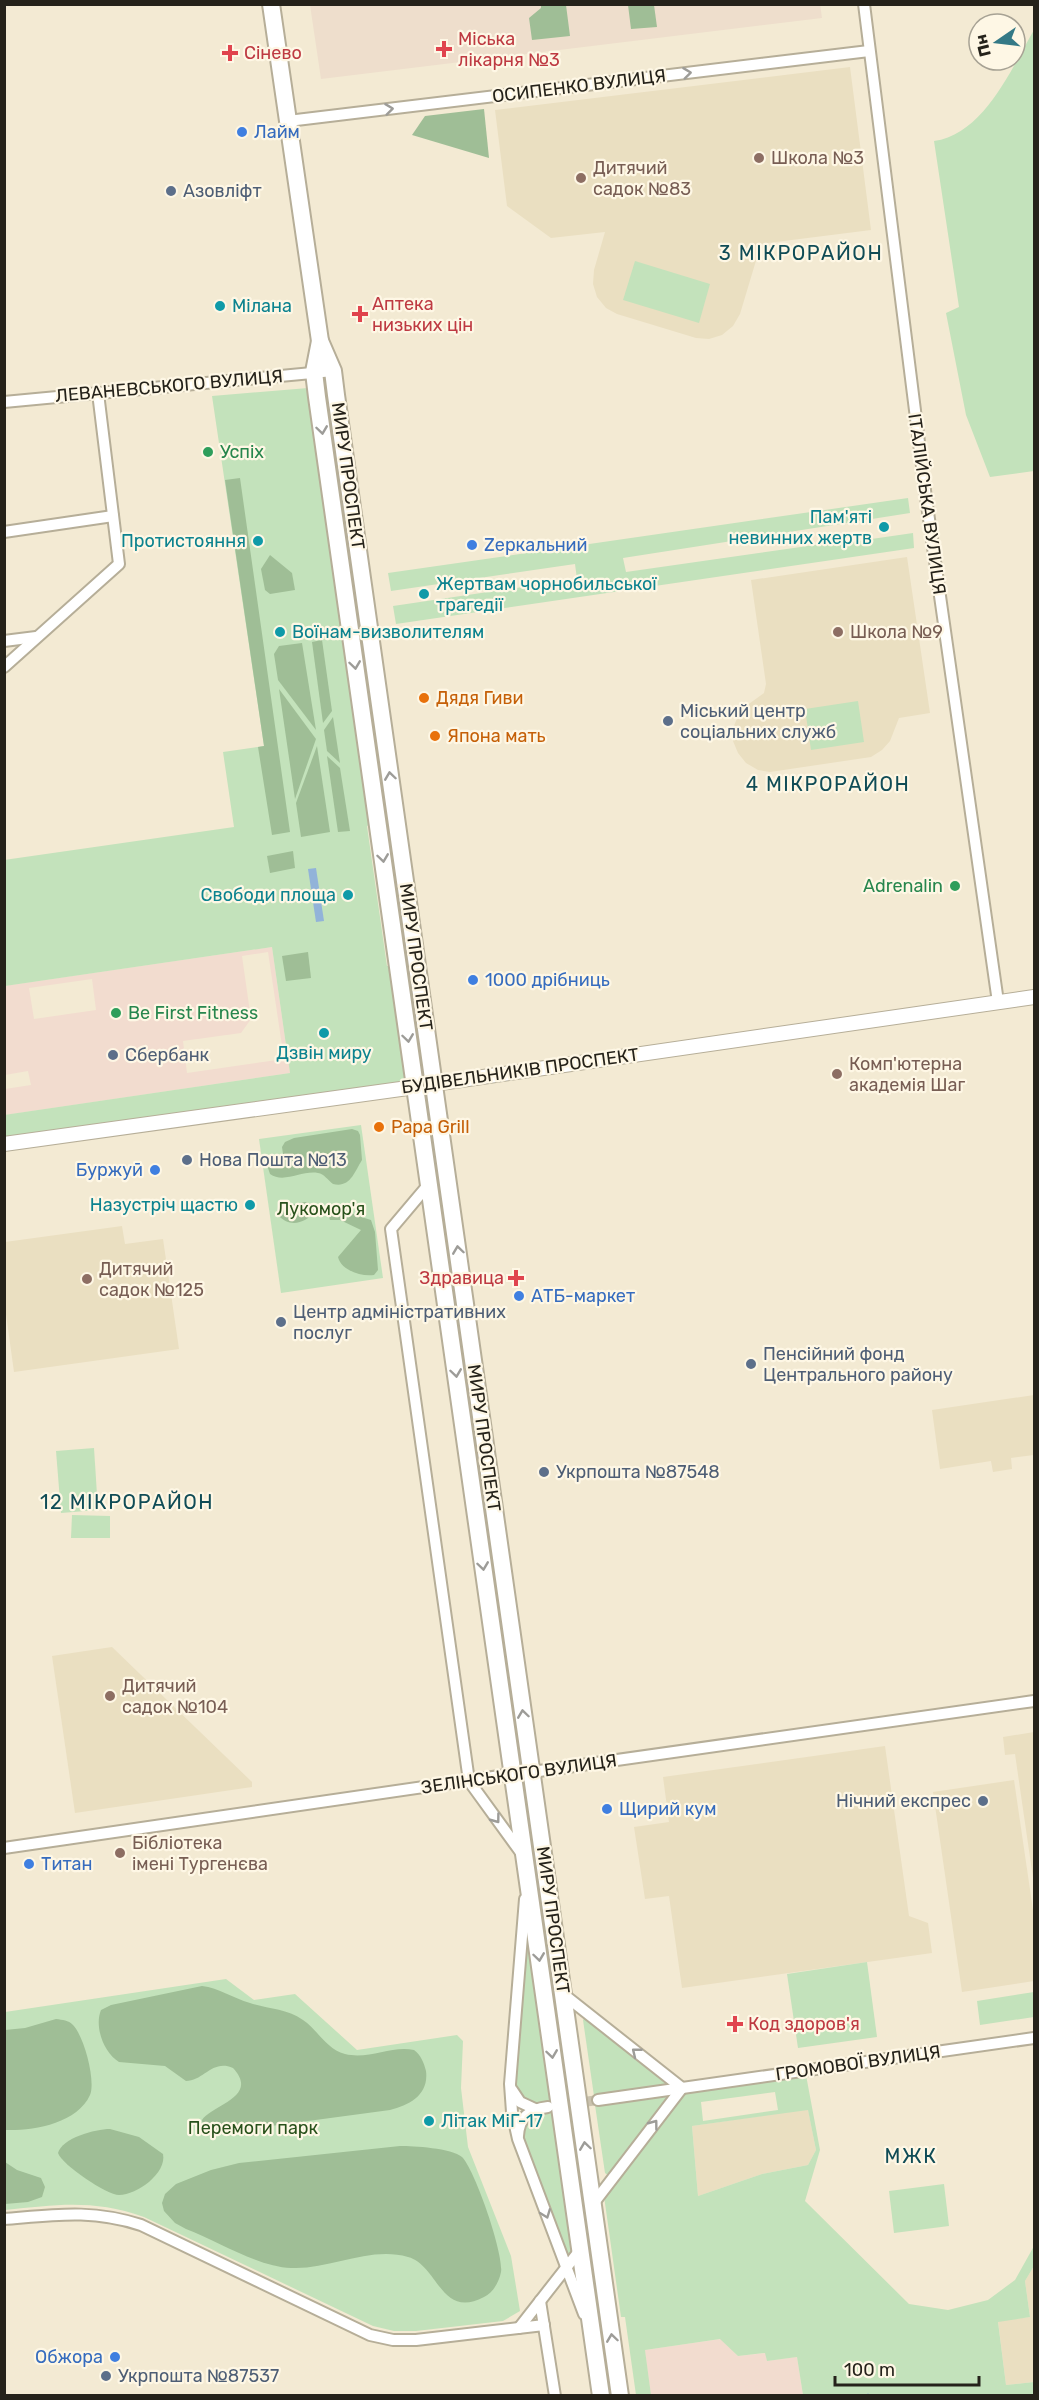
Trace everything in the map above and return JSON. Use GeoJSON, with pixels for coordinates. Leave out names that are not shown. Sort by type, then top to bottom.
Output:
{"type":"FeatureCollection","features":[{"type":"Feature","properties":{"kind":"highway","name":"МИРУ ПРОСПЕКТ"},"geometry":{"type":"LineString","coordinates":[[271,4],[320,341],[333,371],[620,2396]]}},
{"type":"Feature","properties":{"kind":"highway","name":"МИРУ ПРОСПЕКТ"},"geometry":{"type":"LineString","coordinates":[[320,341],[314,372],[601,2396]]}},
{"type":"Feature","properties":{"kind":"highway","name":"БУДІВЕЛЬНИКІВ ПРОСПЕКТ"},"geometry":{"type":"LineString","coordinates":[[415,1087],[434,1084]]}},
{"type":"Feature","properties":{"kind":"highway","name":"ЗЕЛІНСЬКОГО ВУЛИЦЯ"},"geometry":{"type":"LineString","coordinates":[[513,1774],[532,1772]]}},
{"type":"Feature","properties":{"kind":"main road","name":"БУДІВЕЛЬНИКІВ ПРОСПЕКТ"},"geometry":{"type":"LineString","coordinates":[[434,1084],[1035,997]]}},
{"type":"Feature","properties":{"kind":"main road","name":"БУДІВЕЛЬНИКІВ ПРОСПЕКТ"},"geometry":{"type":"LineString","coordinates":[[4,1144],[415,1087]]}},
{"type":"Feature","properties":{"kind":"street","name":"ІТАЛІЙСЬКА ВУЛИЦЯ"},"geometry":{"type":"LineString","coordinates":[[864,4],[926,498],[998,1002]]}},
{"type":"Feature","properties":{"kind":"street","name":"ОСИПЕНКО ВУЛИЦЯ"},"geometry":{"type":"LineString","coordinates":[[288,121],[869,51]]}},
{"type":"Feature","properties":{"kind":"street","name":"ЛЕВАНЕВСЬКОГО ВУЛИЦЯ"},"geometry":{"type":"LineString","coordinates":[[4,402],[333,371]]}},
{"type":"Feature","properties":{"kind":"street"},"geometry":{"type":"LineString","coordinates":[[4,667],[119,564],[98,393]]}},
{"type":"Feature","properties":{"kind":"street"},"geometry":{"type":"LineString","coordinates":[[4,532],[113,516]]}},
{"type":"Feature","properties":{"kind":"street"},"geometry":{"type":"LineString","coordinates":[[4,642],[36,637]]}},
{"type":"Feature","properties":{"kind":"street"},"geometry":{"type":"LineString","coordinates":[[429,1185],[391,1230],[469,1780],[524,1856]]}},
{"type":"Feature","properties":{"kind":"street","name":"ЗЕЛІНСЬКОГО ВУЛИЦЯ"},"geometry":{"type":"LineString","coordinates":[[532,1772],[1035,1701]]}},
{"type":"Feature","properties":{"kind":"street","name":"ЗЕЛІНСЬКОГО ВУЛИЦЯ"},"geometry":{"type":"LineString","coordinates":[[4,1848],[513,1774]]}},
{"type":"Feature","properties":{"kind":"street"},"geometry":{"type":"LineString","coordinates":[[527,1876],[510,2084],[512,2112],[518,2139],[592,2337]]}},
{"type":"Feature","properties":{"kind":"street"},"geometry":{"type":"LineString","coordinates":[[563,1994],[682,2088],[593,2204]]}},
{"type":"Feature","properties":{"kind":"street","name":"ГРОМОВОЇ ВУЛИЦЯ"},"geometry":{"type":"LineString","coordinates":[[598,2100],[1035,2038]]}},
{"type":"Feature","properties":{"kind":"street"},"geometry":{"type":"LineString","coordinates":[[510,2084],[520,2102],[535,2109]]}},
{"type":"Feature","properties":{"kind":"street"},"geometry":{"type":"LineString","coordinates":[[518,2139],[523,2119],[535,2109],[548,2107]]}},
{"type":"Feature","properties":{"kind":"street"},"geometry":{"type":"LineString","coordinates":[[4,2219],[93,2214],[141,2225],[370,2335],[393,2340],[416,2340],[544,2325]]}},
{"type":"Feature","properties":{"kind":"street"},"geometry":{"type":"LineString","coordinates":[[519,2328],[580,2250]]}},
{"type":"Feature","properties":{"kind":"street"},"geometry":{"type":"LineString","coordinates":[[540,2301],[555,2396]]}},
{"type":"Feature","properties":{"kind":"shaded area","name":"Міська лікарня №3"},"geometry":{"type":"Polygon","coordinates":[[[820,4],[822,18],[321,79],[310,5],[820,4]]]}},
{"type":"Feature","properties":{"kind":"shaded area","name":"Школа №3"},"geometry":{"type":"Polygon","coordinates":[[[850,67],[871,230],[761,244],[740,314],[733,326],[722,335],[709,339],[696,338],[617,314],[606,308],[597,297],[593,284],[594,270],[605,232],[551,238],[507,206],[495,110],[850,67]]]}},
{"type":"Feature","properties":{"kind":"shaded area","name":"Школа №9"},"geometry":{"type":"Polygon","coordinates":[[[907,557],[930,713],[899,718],[890,741],[871,757],[770,772],[758,770],[746,763],[738,753],[733,741],[733,728],[738,716],[746,706],[764,693],[766,684],[751,580],[907,557]]]}},
{"type":"Feature","properties":{"kind":"shaded area"},"geometry":{"type":"Polygon","coordinates":[[[272,947],[290,1073],[5,1115],[5,1089],[31,1085],[28,1071],[5,1075],[4,986],[272,947]],[[268,952],[242,956],[251,1019],[241,1033],[183,1041],[187,1073],[284,1059],[268,952]],[[92,979],[29,988],[34,1019],[96,1010],[92,979]]]}},
{"type":"Feature","properties":{"kind":"shaded area","name":"Дитячий садок №125"},"geometry":{"type":"Polygon","coordinates":[[[122,1226],[125,1244],[163,1239],[179,1349],[14,1372],[5,1307],[5,1242],[122,1226]]]}},
{"type":"Feature","properties":{"kind":"shaded area"},"geometry":{"type":"Polygon","coordinates":[[[1034,1395],[1034,1455],[1011,1458],[1012,1469],[993,1472],[991,1461],[940,1469],[932,1410],[1034,1395]]]}},
{"type":"Feature","properties":{"kind":"shaded area","name":"Дитячий садок №104"},"geometry":{"type":"Polygon","coordinates":[[[112,1647],[252,1782],[252,1787],[75,1813],[52,1656],[112,1647]]]}},
{"type":"Feature","properties":{"kind":"shaded area"},"geometry":{"type":"Polygon","coordinates":[[[1034,1732],[1033,1878],[1015,1754],[1005,1755],[1003,1737],[1034,1732]]]}},
{"type":"Feature","properties":{"kind":"shaded area"},"geometry":{"type":"Polygon","coordinates":[[[885,1746],[909,1916],[928,1923],[932,1953],[682,1988],[669,1896],[645,1899],[634,1827],[669,1822],[663,1777],[885,1746]]]}},
{"type":"Feature","properties":{"kind":"shaded area"},"geometry":{"type":"Polygon","coordinates":[[[1014,1780],[1034,1917],[1034,1981],[962,1992],[933,1792],[1014,1780]]]}},
{"type":"Feature","properties":{"kind":"shaded area"},"geometry":{"type":"Polygon","coordinates":[[[808,2109],[816,2150],[808,2165],[762,2174],[698,2196],[692,2126],[808,2109]]]}},
{"type":"Feature","properties":{"kind":"shaded area"},"geometry":{"type":"Polygon","coordinates":[[[1034,2266],[1034,2382],[1006,2385],[998,2321],[1030,2317],[1025,2281],[1034,2266]]]}},
{"type":"Feature","properties":{"kind":"shaded area"},"geometry":{"type":"Polygon","coordinates":[[[721,2339],[738,2356],[766,2353],[767,2361],[797,2357],[803,2395],[651,2395],[645,2350],[721,2339]]]}},
{"type":"Feature","properties":{"kind":"green space"},"geometry":{"type":"Polygon","coordinates":[[[541,5],[566,5],[570,36],[532,40],[529,18],[541,8],[541,5]]]}},
{"type":"Feature","properties":{"kind":"green space"},"geometry":{"type":"Polygon","coordinates":[[[628,5],[654,5],[657,27],[631,29],[628,5]]]}},
{"type":"Feature","properties":{"kind":"green space"},"geometry":{"type":"Polygon","coordinates":[[[1034,30],[1034,471],[990,477],[966,415],[946,313],[959,307],[934,141],[952,136],[982,113],[1010,72],[1027,72],[1027,42],[1034,30]]]}},
{"type":"Feature","properties":{"kind":"green space"},"geometry":{"type":"Polygon","coordinates":[[[484,109],[489,158],[412,135],[425,116],[484,109]]]}},
{"type":"Feature","properties":{"kind":"green space"},"geometry":{"type":"Polygon","coordinates":[[[635,261],[710,284],[699,323],[623,300],[635,261]]]}},
{"type":"Feature","properties":{"kind":"green space"},"geometry":{"type":"Polygon","coordinates":[[[308,388],[371,824],[367,826],[387,966],[391,966],[408,1082],[5,1139],[4,1115],[290,1073],[272,947],[5,986],[4,860],[234,827],[223,752],[264,746],[212,396],[308,388]]]}},
{"type":"Feature","properties":{"kind":"green space"},"geometry":{"type":"Polygon","coordinates":[[[240,478],[290,832],[272,835],[258,747],[264,746],[225,480],[240,478]]]}},
{"type":"Feature","properties":{"kind":"green space"},"geometry":{"type":"Polygon","coordinates":[[[908,498],[910,513],[623,558],[626,572],[913,533],[914,548],[396,624],[393,606],[577,579],[575,564],[391,591],[388,573],[908,498]]]}},
{"type":"Feature","properties":{"kind":"green space"},"geometry":{"type":"Polygon","coordinates":[[[270,555],[292,573],[295,590],[270,594],[265,590],[261,569],[270,555]]]}},
{"type":"Feature","properties":{"kind":"green space"},"geometry":{"type":"Polygon","coordinates":[[[322,640],[332,711],[323,723],[312,642],[322,640]]]}},
{"type":"Feature","properties":{"kind":"green space"},"geometry":{"type":"Polygon","coordinates":[[[302,643],[316,730],[278,680],[274,654],[279,646],[302,643]]]}},
{"type":"Feature","properties":{"kind":"green space"},"geometry":{"type":"Polygon","coordinates":[[[279,689],[316,739],[295,799],[279,689]]]}},
{"type":"Feature","properties":{"kind":"green space"},"geometry":{"type":"Polygon","coordinates":[[[858,701],[864,742],[811,750],[805,709],[858,701]]]}},
{"type":"Feature","properties":{"kind":"green space"},"geometry":{"type":"Polygon","coordinates":[[[333,717],[340,763],[327,751],[324,730],[333,717]]]}},
{"type":"Feature","properties":{"kind":"green space"},"geometry":{"type":"Polygon","coordinates":[[[317,746],[330,832],[301,837],[296,803],[317,746]]]}},
{"type":"Feature","properties":{"kind":"green space"},"geometry":{"type":"Polygon","coordinates":[[[327,756],[340,768],[350,831],[338,832],[327,756]]]}},
{"type":"Feature","properties":{"kind":"green space"},"geometry":{"type":"Polygon","coordinates":[[[293,851],[295,868],[270,873],[267,856],[293,851]]]}},
{"type":"Feature","properties":{"kind":"green space"},"geometry":{"type":"Polygon","coordinates":[[[308,952],[311,978],[286,981],[282,956],[308,952]]]}},
{"type":"Feature","properties":{"kind":"green space","name":"Лукомор'я"},"geometry":{"type":"Polygon","coordinates":[[[361,1125],[383,1278],[281,1293],[259,1139],[361,1125]]]}},
{"type":"Feature","properties":{"kind":"green space"},"geometry":{"type":"Polygon","coordinates":[[[352,1129],[358,1131],[360,1135],[362,1160],[348,1182],[333,1184],[318,1173],[281,1178],[270,1174],[267,1165],[281,1159],[285,1142],[294,1138],[352,1129]]]}},
{"type":"Feature","properties":{"kind":"green space"},"geometry":{"type":"Polygon","coordinates":[[[305,1202],[312,1204],[315,1211],[307,1219],[293,1223],[279,1216],[278,1211],[283,1206],[305,1202]]]}},
{"type":"Feature","properties":{"kind":"green space"},"geometry":{"type":"Polygon","coordinates":[[[343,1207],[355,1215],[371,1220],[375,1232],[378,1270],[374,1275],[352,1272],[340,1262],[338,1257],[361,1230],[340,1220],[330,1220],[328,1214],[332,1209],[343,1207]]]}},
{"type":"Feature","properties":{"kind":"green space"},"geometry":{"type":"Polygon","coordinates":[[[94,1448],[98,1510],[61,1513],[56,1451],[94,1448]]]}},
{"type":"Feature","properties":{"kind":"green space"},"geometry":{"type":"Polygon","coordinates":[[[72,1515],[110,1516],[110,1538],[71,1538],[72,1515]]]}},
{"type":"Feature","properties":{"kind":"green space"},"geometry":{"type":"Polygon","coordinates":[[[526,1928],[551,2103],[538,2104],[528,2101],[520,2094],[514,2083],[526,1928]]]}},
{"type":"Feature","properties":{"kind":"green space"},"geometry":{"type":"Polygon","coordinates":[[[867,1962],[877,2037],[798,2048],[787,1974],[867,1962]]]}},
{"type":"Feature","properties":{"kind":"green space","name":"Перемоги парк"},"geometry":{"type":"Polygon","coordinates":[[[226,1979],[254,2000],[295,1994],[357,2050],[457,2035],[463,2041],[461,2088],[468,2147],[511,2256],[520,2311],[503,2321],[416,2331],[394,2331],[373,2326],[144,2217],[125,2211],[74,2205],[5,2210],[5,2012],[226,1979]]]}},
{"type":"Feature","properties":{"kind":"green space"},"geometry":{"type":"Polygon","coordinates":[[[202,1986],[297,2016],[338,2052],[363,2055],[397,2049],[414,2050],[426,2071],[424,2087],[417,2098],[390,2110],[210,2134],[203,2128],[202,2120],[238,2093],[241,2086],[240,2078],[233,2068],[219,2066],[198,2078],[186,2081],[165,2066],[119,2062],[105,2046],[99,2024],[101,2010],[111,2005],[202,1986]]]}},
{"type":"Feature","properties":{"kind":"green space"},"geometry":{"type":"Polygon","coordinates":[[[1034,1992],[1034,2017],[980,2025],[977,2001],[1034,1992]]]}},
{"type":"Feature","properties":{"kind":"green space"},"geometry":{"type":"Polygon","coordinates":[[[586,2016],[672,2085],[594,2096],[583,2020],[586,2016]]]}},
{"type":"Feature","properties":{"kind":"green space"},"geometry":{"type":"Polygon","coordinates":[[[56,2019],[71,2023],[81,2039],[90,2070],[90,2095],[75,2113],[53,2124],[28,2129],[5,2130],[5,2030],[25,2028],[56,2019]]]}},
{"type":"Feature","properties":{"kind":"green space"},"geometry":{"type":"Polygon","coordinates":[[[806,2075],[820,2150],[805,2201],[909,2304],[948,2310],[988,2300],[1015,2280],[1034,2246],[1034,2266],[1025,2281],[1030,2317],[998,2322],[1006,2385],[1034,2382],[1034,2395],[803,2395],[797,2357],[767,2361],[765,2353],[738,2356],[720,2339],[645,2350],[651,2395],[636,2395],[625,2317],[621,2317],[604,2196],[685,2092],[806,2075]],[[775,2092],[701,2102],[703,2121],[778,2110],[775,2092]],[[808,2110],[692,2126],[698,2196],[762,2174],[808,2165],[816,2150],[808,2110]]]}},
{"type":"Feature","properties":{"kind":"green space"},"geometry":{"type":"Polygon","coordinates":[[[671,2094],[609,2176],[605,2173],[595,2105],[671,2094]]]}},
{"type":"Feature","properties":{"kind":"green space"},"geometry":{"type":"Polygon","coordinates":[[[552,2110],[572,2254],[568,2260],[522,2140],[525,2126],[530,2119],[552,2110]]]}},
{"type":"Feature","properties":{"kind":"green space"},"geometry":{"type":"Polygon","coordinates":[[[110,2129],[139,2137],[163,2154],[163,2161],[156,2175],[142,2187],[126,2194],[113,2194],[95,2185],[76,2172],[58,2153],[72,2139],[110,2129]]]}},
{"type":"Feature","properties":{"kind":"green space"},"geometry":{"type":"Polygon","coordinates":[[[400,2146],[450,2151],[462,2157],[468,2165],[488,2213],[501,2262],[499,2280],[493,2290],[484,2297],[470,2302],[458,2302],[441,2289],[418,2262],[393,2254],[364,2256],[306,2268],[278,2267],[238,2253],[186,2229],[175,2223],[164,2211],[162,2203],[165,2194],[176,2184],[211,2170],[239,2163],[400,2146]]]}},
{"type":"Feature","properties":{"kind":"green space"},"geometry":{"type":"Polygon","coordinates":[[[5,2162],[17,2170],[41,2178],[45,2187],[42,2197],[28,2202],[5,2204],[5,2162]]]}},
{"type":"Feature","properties":{"kind":"green space"},"geometry":{"type":"Polygon","coordinates":[[[944,2184],[949,2226],[894,2233],[889,2191],[944,2184]]]}},
{"type":"Feature","properties":{"kind":"water"},"geometry":{"type":"Polygon","coordinates":[[[316,868],[324,921],[316,922],[308,869],[316,868]]]}},
{"type":"Feature","properties":{"kind":"tunnel"},"geometry":{"type":"LineString","coordinates":[[554,2106],[598,2100]]}},
{"type":"Feature","properties":{"kind":"place","name":"Міська лікарня №3"},"geometry":{"type":"Point","coordinates":[444,49]}},
{"type":"Feature","properties":{"kind":"place","name":"Сінево"},"geometry":{"type":"Point","coordinates":[230,53]}},
{"type":"Feature","properties":{"kind":"place","name":"Лайм"},"geometry":{"type":"Point","coordinates":[242,132]}},
{"type":"Feature","properties":{"kind":"place","name":"Школа №3"},"geometry":{"type":"Point","coordinates":[759,158]}},
{"type":"Feature","properties":{"kind":"place","name":"Дитячий садок №83"},"geometry":{"type":"Point","coordinates":[581,178]}},
{"type":"Feature","properties":{"kind":"place","name":"Азовліфт"},"geometry":{"type":"Point","coordinates":[171,191]}},
{"type":"Feature","properties":{"kind":"place","name":"Мілана"},"geometry":{"type":"Point","coordinates":[220,306]}},
{"type":"Feature","properties":{"kind":"place","name":"Аптека низьких цін"},"geometry":{"type":"Point","coordinates":[360,314]}},
{"type":"Feature","properties":{"kind":"place","name":"Успіх"},"geometry":{"type":"Point","coordinates":[208,452]}},
{"type":"Feature","properties":{"kind":"place","name":"Пам'яті невинних жертв"},"geometry":{"type":"Point","coordinates":[884,527]}},
{"type":"Feature","properties":{"kind":"place","name":"Протистояння"},"geometry":{"type":"Point","coordinates":[258,541]}},
{"type":"Feature","properties":{"kind":"place","name":"Zеркальний"},"geometry":{"type":"Point","coordinates":[472,545]}},
{"type":"Feature","properties":{"kind":"place","name":"Жертвам чорнобильської трагедії"},"geometry":{"type":"Point","coordinates":[424,594]}},
{"type":"Feature","properties":{"kind":"place","name":"Воїнам-визволителям"},"geometry":{"type":"Point","coordinates":[280,632]}},
{"type":"Feature","properties":{"kind":"place","name":"Школа №9"},"geometry":{"type":"Point","coordinates":[838,632]}},
{"type":"Feature","properties":{"kind":"place","name":"Дядя Гиви"},"geometry":{"type":"Point","coordinates":[424,698]}},
{"type":"Feature","properties":{"kind":"place","name":"Міський центр соціальних служб"},"geometry":{"type":"Point","coordinates":[668,721]}},
{"type":"Feature","properties":{"kind":"place","name":"Япона мать"},"geometry":{"type":"Point","coordinates":[435,736]}},
{"type":"Feature","properties":{"kind":"place","name":"Adrenalin"},"geometry":{"type":"Point","coordinates":[955,886]}},
{"type":"Feature","properties":{"kind":"place","name":"Свободи площа"},"geometry":{"type":"Point","coordinates":[348,895]}},
{"type":"Feature","properties":{"kind":"place","name":"1000 дрібниць"},"geometry":{"type":"Point","coordinates":[473,980]}},
{"type":"Feature","properties":{"kind":"place","name":"Be First Fitness"},"geometry":{"type":"Point","coordinates":[116,1013]}},
{"type":"Feature","properties":{"kind":"place","name":"Дзвін миру"},"geometry":{"type":"Point","coordinates":[324,1033]}},
{"type":"Feature","properties":{"kind":"place","name":"Сбербанк"},"geometry":{"type":"Point","coordinates":[113,1055]}},
{"type":"Feature","properties":{"kind":"place","name":"Комп'ютерна академія Шаг"},"geometry":{"type":"Point","coordinates":[837,1074]}},
{"type":"Feature","properties":{"kind":"place","name":"Papa Grill"},"geometry":{"type":"Point","coordinates":[379,1127]}},
{"type":"Feature","properties":{"kind":"place","name":"Нова Пошта №13"},"geometry":{"type":"Point","coordinates":[187,1160]}},
{"type":"Feature","properties":{"kind":"place","name":"Буржуӣ"},"geometry":{"type":"Point","coordinates":[155,1170]}},
{"type":"Feature","properties":{"kind":"place","name":"Назустріч щастю"},"geometry":{"type":"Point","coordinates":[250,1205]}},
{"type":"Feature","properties":{"kind":"place","name":"Здравица"},"geometry":{"type":"Point","coordinates":[516,1278]}},
{"type":"Feature","properties":{"kind":"place","name":"Дитячий садок №125"},"geometry":{"type":"Point","coordinates":[87,1279]}},
{"type":"Feature","properties":{"kind":"place","name":"АТБ-маркет"},"geometry":{"type":"Point","coordinates":[519,1296]}},
{"type":"Feature","properties":{"kind":"place","name":"Центр адміністративних послуг"},"geometry":{"type":"Point","coordinates":[281,1322]}},
{"type":"Feature","properties":{"kind":"place","name":"Пенсійний фонд Центрального району"},"geometry":{"type":"Point","coordinates":[751,1364]}},
{"type":"Feature","properties":{"kind":"place","name":"Укрпошта №87548"},"geometry":{"type":"Point","coordinates":[544,1472]}},
{"type":"Feature","properties":{"kind":"place","name":"Дитячий садок №104"},"geometry":{"type":"Point","coordinates":[110,1696]}},
{"type":"Feature","properties":{"kind":"place","name":"Нічний експрес"},"geometry":{"type":"Point","coordinates":[983,1801]}},
{"type":"Feature","properties":{"kind":"place","name":"Щирий кум"},"geometry":{"type":"Point","coordinates":[607,1809]}},
{"type":"Feature","properties":{"kind":"place","name":"Бібліотека імені Тургенєва"},"geometry":{"type":"Point","coordinates":[120,1853]}},
{"type":"Feature","properties":{"kind":"place","name":"Титан"},"geometry":{"type":"Point","coordinates":[29,1864]}},
{"type":"Feature","properties":{"kind":"place","name":"Код здоров'я"},"geometry":{"type":"Point","coordinates":[735,2024]}},
{"type":"Feature","properties":{"kind":"place","name":"Літак МіГ-17"},"geometry":{"type":"Point","coordinates":[429,2121]}},
{"type":"Feature","properties":{"kind":"place","name":"Обжора"},"geometry":{"type":"Point","coordinates":[115,2357]}},
{"type":"Feature","properties":{"kind":"place","name":"Укрпошта №87537"},"geometry":{"type":"Point","coordinates":[106,2376]}},
{"type":"Feature","properties":{"kind":"district","name":"3 МІКРОРАЙОН"},"geometry":{"type":"Point","coordinates":[801,253]}},
{"type":"Feature","properties":{"kind":"district","name":"4 МІКРОРАЙОН"},"geometry":{"type":"Point","coordinates":[828,784]}},
{"type":"Feature","properties":{"kind":"district","name":"12 МІКРОРАЙОН"},"geometry":{"type":"Point","coordinates":[127,1502]}},
{"type":"Feature","properties":{"kind":"district","name":"МЖК"},"geometry":{"type":"Point","coordinates":[911,2156]}}]}
